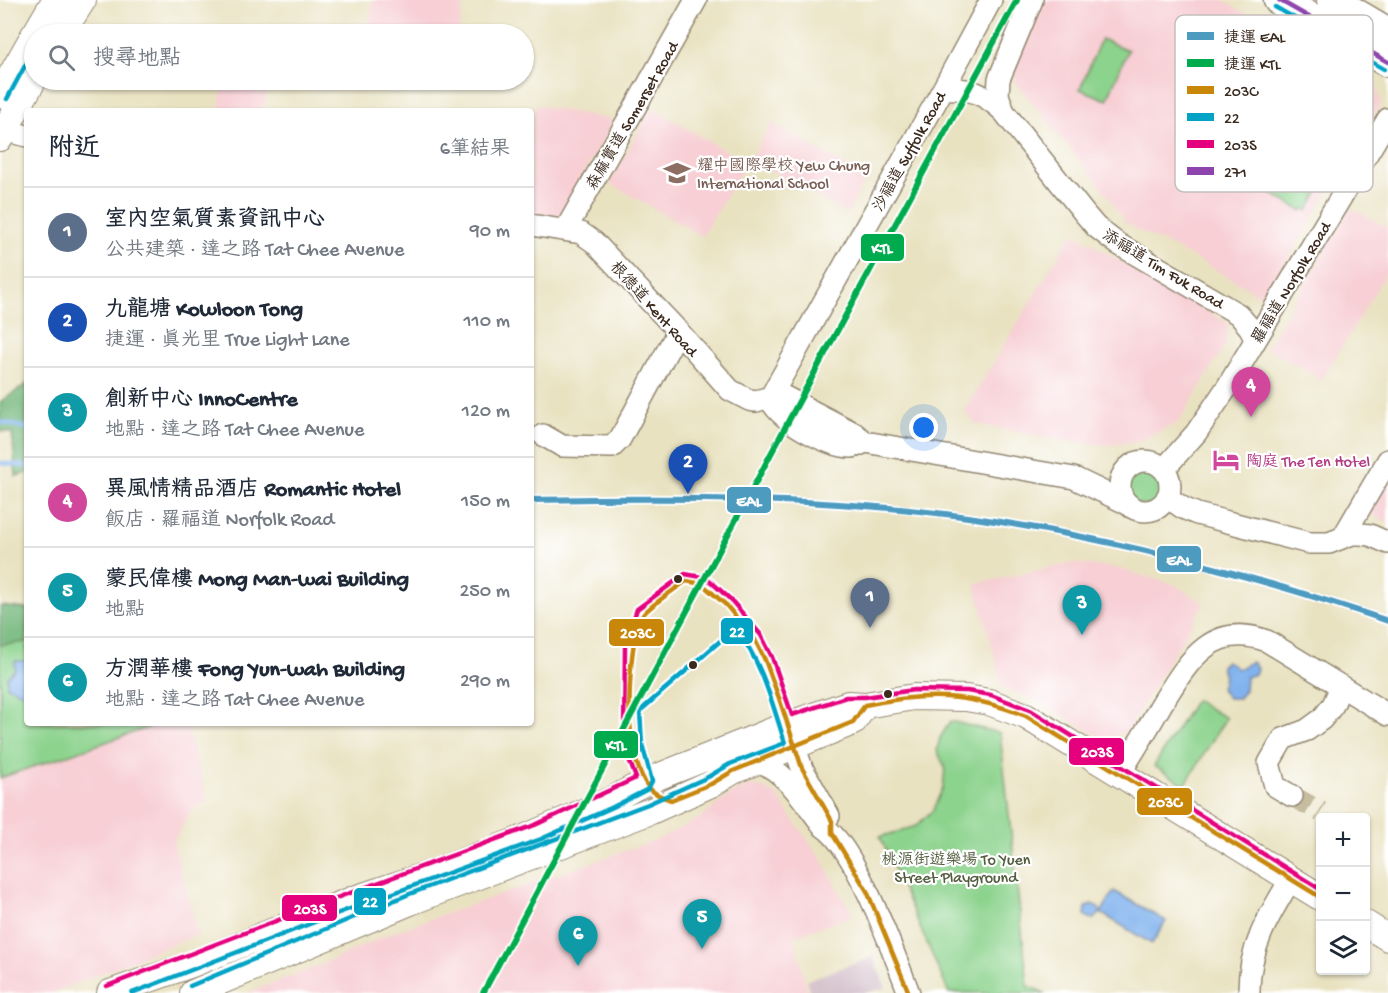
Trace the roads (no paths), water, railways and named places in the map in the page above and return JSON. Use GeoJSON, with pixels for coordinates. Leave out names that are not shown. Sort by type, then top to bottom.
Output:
{"type":"FeatureCollection","features":[{"type":"Feature","properties":{"kind":"highway"},"geometry":{"type":"LineString","coordinates":[[1279,0],[1305,15]]}},
{"type":"Feature","properties":{"kind":"highway"},"geometry":{"type":"LineString","coordinates":[[1332,0],[1357,15]]}},
{"type":"Feature","properties":{"kind":"highway"},"geometry":{"type":"LineString","coordinates":[[1373,24],[1388,33]]}},
{"type":"Feature","properties":{"kind":"highway"},"geometry":{"type":"LineString","coordinates":[[1373,53],[1388,62]]}},
{"type":"Feature","properties":{"kind":"main road"},"geometry":{"type":"LineString","coordinates":[[41,24],[55,0]]}},
{"type":"Feature","properties":{"kind":"main road"},"geometry":{"type":"LineString","coordinates":[[68,24],[83,0]]}},
{"type":"Feature","properties":{"kind":"main road"},"geometry":{"type":"LineString","coordinates":[[0,95],[24,54]]}},
{"type":"Feature","properties":{"kind":"main road"},"geometry":{"type":"LineString","coordinates":[[7,129],[28,90]]}},
{"type":"Feature","properties":{"kind":"main road"},"geometry":{"type":"LineString","coordinates":[[110,993],[192,964],[354,899],[432,873],[524,838],[645,783],[790,736],[853,722],[865,705],[914,697],[966,698],[988,702],[1026,716],[1316,895]]}},
{"type":"Feature","properties":{"kind":"main road"},"geometry":{"type":"LineString","coordinates":[[197,991],[410,902],[641,815],[758,761],[790,736]]}},
{"type":"Feature","properties":{"kind":"main road"},"geometry":{"type":"LineString","coordinates":[[1370,927],[1388,938]]}},
{"type":"Feature","properties":{"kind":"street","name":"森麻實道 Somerset Road"},"geometry":{"type":"LineString","coordinates":[[566,229],[696,0]]}},
{"type":"Feature","properties":{"kind":"street","name":"沙福道 Suffolk Road"},"geometry":{"type":"LineString","coordinates":[[771,396],[991,0]]}},
{"type":"Feature","properties":{"kind":"street","name":"添福道 Tim Fuk Road"},"geometry":{"type":"LineString","coordinates":[[1005,112],[998,94],[999,79],[1032,0]]}},
{"type":"Feature","properties":{"kind":"street","name":"添福道 Tim Fuk Road"},"geometry":{"type":"LineString","coordinates":[[943,89],[956,88],[975,91],[993,101],[1005,112],[1096,227],[1118,243],[1229,307],[1246,321],[1255,340]]}},
{"type":"Feature","properties":{"kind":"street","name":"羅福道 Norfolk Road"},"geometry":{"type":"LineString","coordinates":[[1373,144],[1388,119]]}},
{"type":"Feature","properties":{"kind":"street","name":"羅福道 Norfolk Road"},"geometry":{"type":"LineString","coordinates":[[1164,470],[1196,433],[1228,386],[1344,192]]}},
{"type":"Feature","properties":{"kind":"street","name":"根德道 Kent Road"},"geometry":{"type":"LineString","coordinates":[[534,225],[581,232],[594,242],[730,390],[749,400],[756,401],[778,395],[792,400],[854,433],[865,442],[1074,478]]}},
{"type":"Feature","properties":{"kind":"street"},"geometry":{"type":"LineString","coordinates":[[543,435],[562,446],[612,447],[620,439],[678,331]]}},
{"type":"Feature","properties":{"kind":"street"},"geometry":{"type":"LineString","coordinates":[[1191,512],[1182,501],[1177,482],[1179,468],[1196,433]]}},
{"type":"Feature","properties":{"kind":"street"},"geometry":{"type":"LineString","coordinates":[[1343,537],[1388,460]]}},
{"type":"Feature","properties":{"kind":"street"},"geometry":{"type":"LineString","coordinates":[[1074,478],[1134,508],[1149,510],[1163,504],[1167,497],[1170,483],[1164,470],[1151,462],[1137,462],[1131,466],[1122,477],[1120,484],[1123,498],[1128,504]]}},
{"type":"Feature","properties":{"kind":"street"},"geometry":{"type":"LineString","coordinates":[[1074,478],[1103,474],[1131,466]]}},
{"type":"Feature","properties":{"kind":"street"},"geometry":{"type":"LineString","coordinates":[[1167,497],[1191,512],[1309,543],[1329,543],[1343,537],[1361,534],[1370,535],[1388,543]]}},
{"type":"Feature","properties":{"kind":"street"},"geometry":{"type":"LineString","coordinates":[[1120,773],[1184,668],[1202,649],[1219,639],[1239,636],[1257,638],[1278,647],[1388,715]]}},
{"type":"Feature","properties":{"kind":"street"},"geometry":{"type":"LineString","coordinates":[[1292,796],[1275,786],[1269,763],[1282,739],[1307,730],[1322,720],[1333,705],[1341,686]]}},
{"type":"Feature","properties":{"kind":"street"},"geometry":{"type":"LineString","coordinates":[[790,736],[802,768],[832,820],[832,833]]}},
{"type":"Feature","properties":{"kind":"street"},"geometry":{"type":"LineString","coordinates":[[758,761],[783,777],[824,827],[832,833],[867,891],[909,993]]}},
{"type":"Feature","properties":{"kind":"street"},"geometry":{"type":"LineString","coordinates":[[1249,993],[1253,951],[1260,932],[1291,879]]}},
{"type":"Feature","properties":{"kind":"water"},"geometry":{"type":"Polygon","coordinates":[[[15,661],[24,661],[24,694],[7,686],[7,677],[15,669],[15,661]]]}},
{"type":"Feature","properties":{"kind":"water"},"geometry":{"type":"Polygon","coordinates":[[[1226,661],[1238,669],[1251,662],[1257,668],[1255,674],[1246,677],[1245,690],[1239,698],[1228,698],[1221,689],[1224,677],[1221,666],[1226,661]]]}},
{"type":"Feature","properties":{"kind":"water"},"geometry":{"type":"Polygon","coordinates":[[[1114,891],[1166,921],[1152,944],[1101,913],[1114,891]]]}},
{"type":"Feature","properties":{"kind":"water"},"geometry":{"type":"Polygon","coordinates":[[[1092,904],[1098,907],[1101,913],[1094,919],[1089,918],[1085,915],[1086,907],[1092,904]]]}},
{"type":"Feature","properties":{"kind":"waterway"},"geometry":{"type":"LineString","coordinates":[[0,422],[24,427]]}},
{"type":"Feature","properties":{"kind":"waterway"},"geometry":{"type":"LineString","coordinates":[[0,463],[24,466]]}},
{"type":"Feature","properties":{"kind":"tunnel"},"geometry":{"type":"LineString","coordinates":[[1292,796],[1321,812]]}},
{"type":"Feature","properties":{"kind":"metro line","name":"KTL"},"geometry":{"type":"LineString","coordinates":[[483,993],[804,392],[1017,0]]}},
{"type":"Feature","properties":{"kind":"metro line","name":"EAL"},"geometry":{"type":"LineString","coordinates":[[534,500],[698,499],[809,502],[975,518],[1080,536],[1184,560],[1286,588],[1388,621]]}},
{"type":"Feature","properties":{"kind":"place","name":"耀中國際學校 Yew Chung International School"},"geometry":{"type":"Point","coordinates":[677,173]}},
{"type":"Feature","properties":{"kind":"place","name":"異風情精品酒店 Romantic Hotel"},"geometry":{"type":"Point","coordinates":[1251,417]}},
{"type":"Feature","properties":{"kind":"place","name":"陶庭 The Ten Hotel"},"geometry":{"type":"Point","coordinates":[1226,460]}},
{"type":"Feature","properties":{"kind":"place","name":"九龍塘 Kowloon Tong"},"geometry":{"type":"Point","coordinates":[688,494]}},
{"type":"Feature","properties":{"kind":"place","name":"室內空氣質素資訊中心"},"geometry":{"type":"Point","coordinates":[870,628]}},
{"type":"Feature","properties":{"kind":"place","name":"創新中心 InnoCentre"},"geometry":{"type":"Point","coordinates":[1082,635]}},
{"type":"Feature","properties":{"kind":"place","name":"蒙民偉樓 Mong Man-wai Building"},"geometry":{"type":"Point","coordinates":[702,949]}},
{"type":"Feature","properties":{"kind":"place","name":"方潤華樓 Fong Yun-wah Building"},"geometry":{"type":"Point","coordinates":[578,966]}},
{"type":"Feature","properties":{"kind":"park label","name":"桃源街遊樂場 To Yuen Street Playground"},"geometry":{"type":"Point","coordinates":[956,867]}}]}
